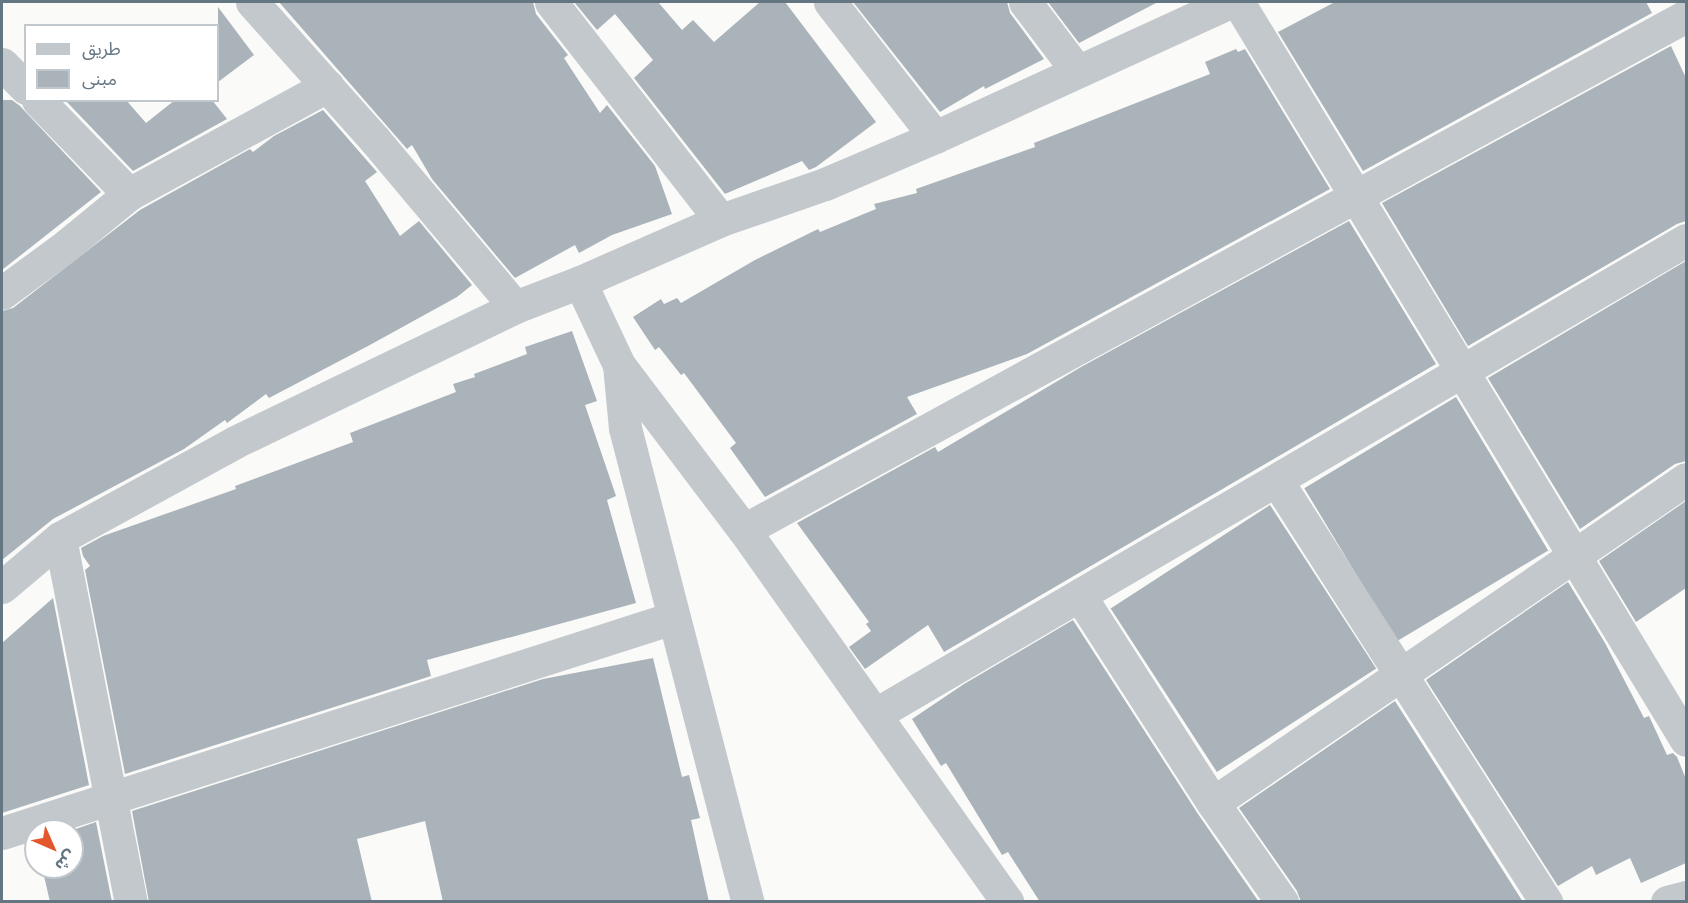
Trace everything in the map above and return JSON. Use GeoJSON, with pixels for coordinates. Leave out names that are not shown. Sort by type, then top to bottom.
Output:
{"type":"FeatureCollection","features":[{"type":"Feature","properties":{"kind":"street"},"geometry":{"type":"LineString","coordinates":[[252,2],[327,86],[515,307]]}},
{"type":"Feature","properties":{"kind":"street"},"geometry":{"type":"LineString","coordinates":[[551,2],[621,88],[721,220]]}},
{"type":"Feature","properties":{"kind":"street"},"geometry":{"type":"LineString","coordinates":[[830,2],[935,137]]}},
{"type":"Feature","properties":{"kind":"street"},"geometry":{"type":"LineString","coordinates":[[1025,2],[1077,71]]}},
{"type":"Feature","properties":{"kind":"street"},"geometry":{"type":"LineString","coordinates":[[2,587],[60,537],[235,442],[515,307],[580,282],[721,220],[825,184],[935,137],[1230,2]]}},
{"type":"Feature","properties":{"kind":"street"},"geometry":{"type":"LineString","coordinates":[[1238,2],[1355,197],[1683,728]]}},
{"type":"Feature","properties":{"kind":"street"},"geometry":{"type":"LineString","coordinates":[[744,530],[1686,16]]}},
{"type":"Feature","properties":{"kind":"street"},"geometry":{"type":"LineString","coordinates":[[2,64],[24,86]]}},
{"type":"Feature","properties":{"kind":"street"},"geometry":{"type":"LineString","coordinates":[[2,293],[67,245],[129,194],[327,86]]}},
{"type":"Feature","properties":{"kind":"street"},"geometry":{"type":"LineString","coordinates":[[40,102],[129,194]]}},
{"type":"Feature","properties":{"kind":"street"},"geometry":{"type":"LineString","coordinates":[[876,714],[1463,373],[1686,240]]}},
{"type":"Feature","properties":{"kind":"street"},"geometry":{"type":"LineString","coordinates":[[580,282],[619,365],[744,530],[876,714],[1006,902]]}},
{"type":"Feature","properties":{"kind":"street"},"geometry":{"type":"LineString","coordinates":[[619,365],[625,428],[748,902]]}},
{"type":"Feature","properties":{"kind":"street"},"geometry":{"type":"LineString","coordinates":[[1213,803],[1686,479]]}},
{"type":"Feature","properties":{"kind":"street"},"geometry":{"type":"LineString","coordinates":[[1277,481],[1546,902]]}},
{"type":"Feature","properties":{"kind":"street"},"geometry":{"type":"LineString","coordinates":[[60,537],[131,902]]}},
{"type":"Feature","properties":{"kind":"street"},"geometry":{"type":"LineString","coordinates":[[1080,596],[1213,803],[1282,902]]}},
{"type":"Feature","properties":{"kind":"street"},"geometry":{"type":"LineString","coordinates":[[2,833],[284,745],[673,618]]}},
{"type":"Feature","properties":{"kind":"street"},"geometry":{"type":"LineString","coordinates":[[1667,902],[1686,897]]}},
{"type":"Feature","properties":{"kind":"building"},"geometry":{"type":"Polygon","coordinates":[[[279,2],[533,2],[536,14],[568,55],[564,58],[600,113],[607,105],[655,166],[672,214],[612,235],[579,253],[575,245],[515,278],[432,179],[412,145],[407,149],[279,2]]]}},
{"type":"Feature","properties":{"kind":"building"},"geometry":{"type":"Polygon","coordinates":[[[574,2],[658,2],[682,30],[693,20],[714,42],[760,2],[785,2],[876,122],[816,167],[809,170],[802,161],[725,194],[634,78],[653,60],[615,14],[597,30],[574,2]]]}},
{"type":"Feature","properties":{"kind":"building"},"geometry":{"type":"Polygon","coordinates":[[[853,2],[1007,2],[1010,13],[1044,59],[985,89],[984,86],[940,112],[853,2]]]}},
{"type":"Feature","properties":{"kind":"building"},"geometry":{"type":"Polygon","coordinates":[[[1048,2],[1158,2],[1079,43],[1048,2]]]}},
{"type":"Feature","properties":{"kind":"building"},"geometry":{"type":"Polygon","coordinates":[[[1335,2],[1646,2],[1652,13],[1363,171],[1278,32],[1335,2]]]}},
{"type":"Feature","properties":{"kind":"building"},"geometry":{"type":"Polygon","coordinates":[[[218,7],[254,55],[219,81],[219,24],[218,7]]]}},
{"type":"Feature","properties":{"kind":"building"},"geometry":{"type":"Polygon","coordinates":[[[1671,46],[1686,78],[1686,221],[1677,224],[1468,346],[1382,203],[1671,46]]]}},
{"type":"Feature","properties":{"kind":"building"},"geometry":{"type":"Polygon","coordinates":[[[1236,49],[1238,52],[1245,49],[1330,189],[1027,354],[907,397],[917,414],[765,497],[730,448],[736,443],[684,373],[681,375],[659,347],[655,350],[633,317],[661,299],[664,304],[677,298],[681,303],[755,260],[818,229],[820,232],[876,209],[874,204],[917,193],[916,189],[1035,147],[1034,143],[1210,74],[1205,62],[1236,49]]]}},
{"type":"Feature","properties":{"kind":"building"},"geometry":{"type":"Polygon","coordinates":[[[2,100],[12,100],[20,106],[101,192],[2,270],[2,100]]]}},
{"type":"Feature","properties":{"kind":"building"},"geometry":{"type":"Polygon","coordinates":[[[67,102],[128,102],[146,123],[172,102],[214,102],[227,119],[133,171],[67,102]]]}},
{"type":"Feature","properties":{"kind":"building"},"geometry":{"type":"Polygon","coordinates":[[[323,110],[377,172],[365,181],[400,236],[419,221],[472,285],[457,297],[368,346],[269,398],[266,394],[227,423],[225,420],[184,449],[53,519],[2,560],[2,311],[13,308],[140,210],[250,149],[253,152],[274,136],[323,110]]]}},
{"type":"Feature","properties":{"kind":"building"},"geometry":{"type":"Polygon","coordinates":[[[1349,221],[1436,364],[944,652],[928,625],[865,669],[849,647],[871,631],[866,624],[869,622],[797,523],[935,447],[938,452],[1081,367],[1349,221]]]}},
{"type":"Feature","properties":{"kind":"building"},"geometry":{"type":"Polygon","coordinates":[[[1686,261],[1686,461],[1675,464],[1580,529],[1488,378],[1686,261]]]}},
{"type":"Feature","properties":{"kind":"building"},"geometry":{"type":"Polygon","coordinates":[[[572,331],[597,401],[585,405],[616,496],[607,500],[636,603],[427,660],[431,676],[125,774],[85,570],[90,566],[81,548],[103,536],[236,489],[235,486],[353,442],[350,433],[456,392],[453,384],[527,354],[525,347],[572,331]]]}},
{"type":"Feature","properties":{"kind":"building"},"geometry":{"type":"Polygon","coordinates":[[[1456,397],[1548,550],[1396,642],[1304,488],[1456,397]]]}},
{"type":"Feature","properties":{"kind":"building"},"geometry":{"type":"Polygon","coordinates":[[[1686,501],[1686,588],[1636,622],[1599,561],[1686,501]]]}},
{"type":"Feature","properties":{"kind":"building"},"geometry":{"type":"Polygon","coordinates":[[[1270,505],[1376,669],[1217,772],[1111,608],[1270,505]]]}},
{"type":"Feature","properties":{"kind":"building"},"geometry":{"type":"Polygon","coordinates":[[[1568,582],[1605,643],[1644,718],[1649,716],[1667,755],[1673,753],[1677,757],[1686,779],[1686,863],[1641,883],[1630,858],[1596,875],[1592,866],[1558,886],[1426,680],[1568,582]]]}},
{"type":"Feature","properties":{"kind":"building"},"geometry":{"type":"Polygon","coordinates":[[[53,598],[89,785],[2,813],[2,643],[53,598]]]}},
{"type":"Feature","properties":{"kind":"building"},"geometry":{"type":"Polygon","coordinates":[[[1073,620],[1198,814],[1259,902],[1040,902],[1008,852],[1002,855],[946,763],[941,766],[912,719],[964,684],[1073,620]]]}},
{"type":"Feature","properties":{"kind":"building"},"geometry":{"type":"Polygon","coordinates":[[[653,658],[682,777],[689,775],[700,818],[691,820],[709,902],[443,902],[425,821],[357,839],[372,902],[149,902],[132,811],[543,679],[653,658]]]}},
{"type":"Feature","properties":{"kind":"building"},"geometry":{"type":"Polygon","coordinates":[[[1395,701],[1523,902],[1301,902],[1297,891],[1239,808],[1395,701]]]}},
{"type":"Feature","properties":{"kind":"building"},"geometry":{"type":"Polygon","coordinates":[[[96,822],[112,902],[50,902],[45,879],[84,879],[84,826],[96,822]]]}}]}
